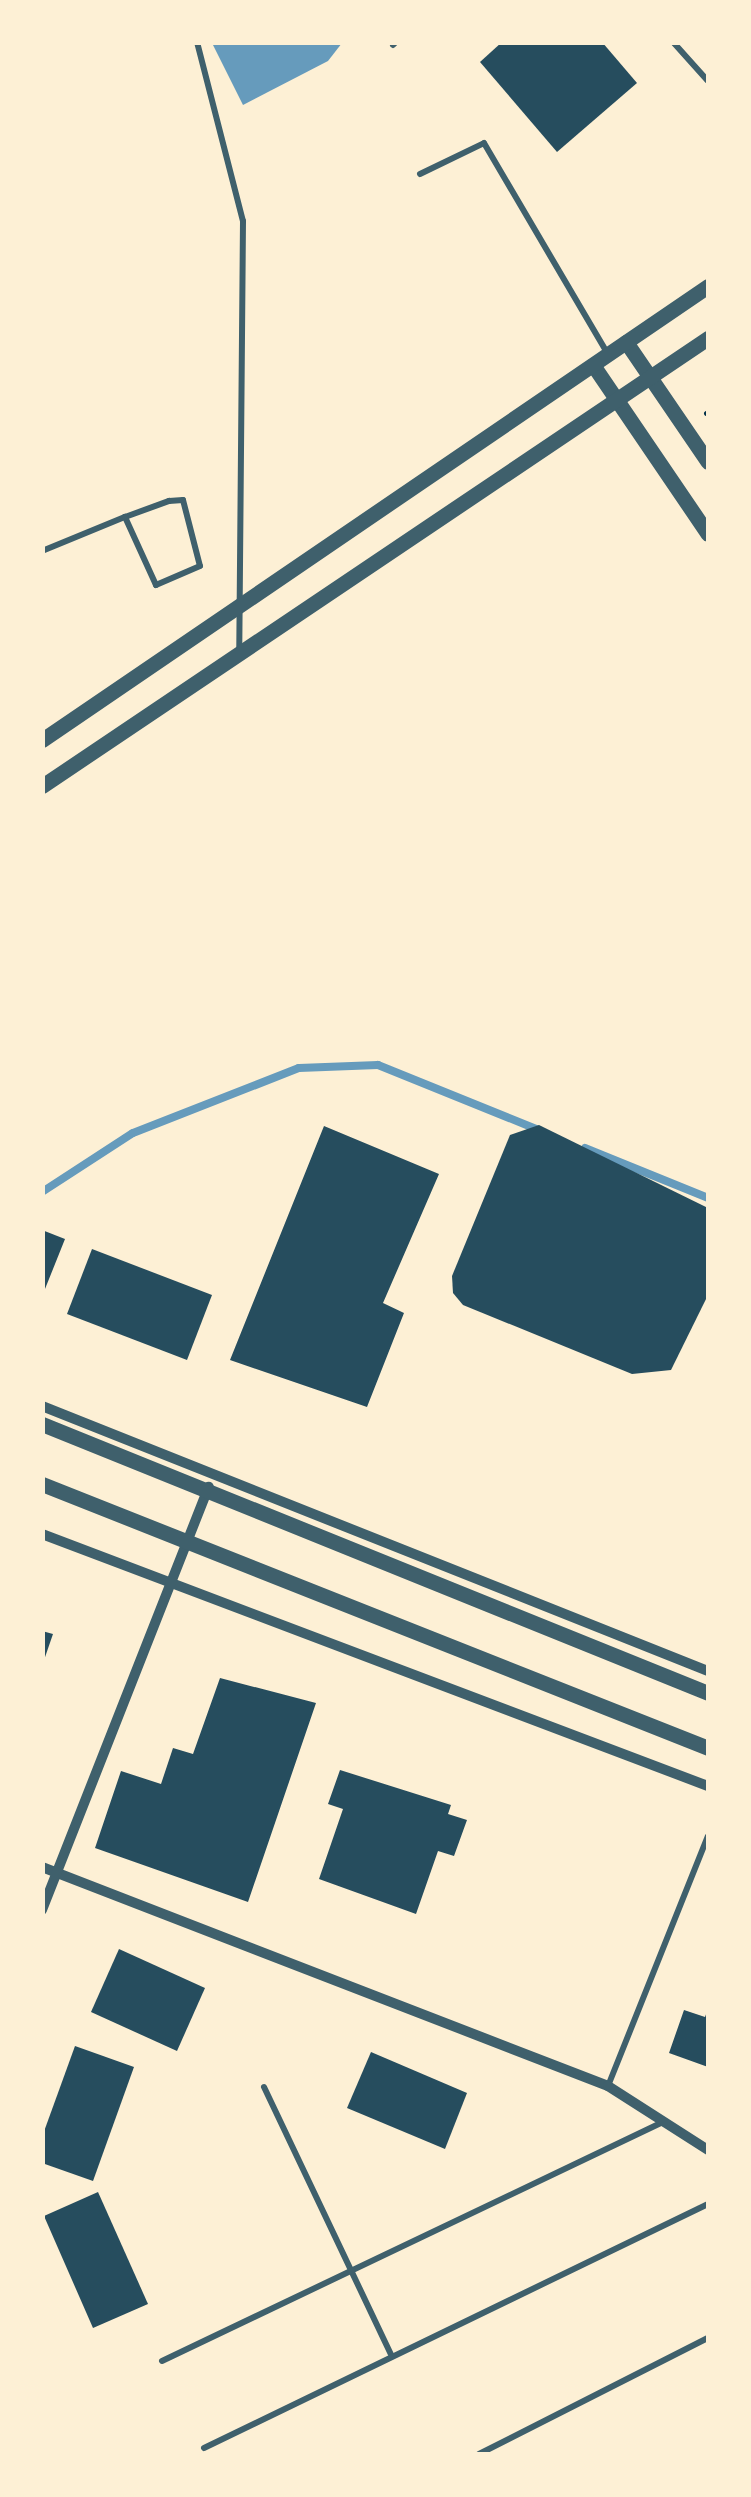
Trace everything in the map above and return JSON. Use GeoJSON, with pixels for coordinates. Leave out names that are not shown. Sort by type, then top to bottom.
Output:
{"type":"FeatureCollection","features":[{"type":"Feature","properties":{"kind":"street"},"geometry":{"type":"LineString","coordinates":[[42,740],[708,286]]}},
{"type":"Feature","properties":{"kind":"street"},"geometry":{"type":"LineString","coordinates":[[44,782],[708,338]]}},
{"type":"Feature","properties":{"kind":"street"},"geometry":{"type":"LineString","coordinates":[[626,342],[708,462]]}},
{"type":"Feature","properties":{"kind":"street"},"geometry":{"type":"LineString","coordinates":[[593,365],[708,534]]}},
{"type":"Feature","properties":{"kind":"street"},"geometry":{"type":"LineString","coordinates":[[42,1406],[211,1484],[708,1694]]}},
{"type":"Feature","properties":{"kind":"street"},"geometry":{"type":"LineString","coordinates":[[42,1424],[708,1671]]}},
{"type":"Feature","properties":{"kind":"street"},"geometry":{"type":"LineString","coordinates":[[42,1484],[708,1748]]}},
{"type":"Feature","properties":{"kind":"street"},"geometry":{"type":"LineString","coordinates":[[42,1910],[166,1581],[211,1484]]}},
{"type":"Feature","properties":{"kind":"street"},"geometry":{"type":"LineString","coordinates":[[42,1534],[708,1786]]}},
{"type":"Feature","properties":{"kind":"street"},"geometry":{"type":"LineString","coordinates":[[42,1867],[608,2086],[708,2150]]}},
{"type":"Feature","properties":{"kind":"lane"},"geometry":{"type":"LineString","coordinates":[[197,42],[244,221],[234,608],[239,649]]}},
{"type":"Feature","properties":{"kind":"lane"},"geometry":{"type":"LineString","coordinates":[[673,42],[708,81]]}},
{"type":"Feature","properties":{"kind":"lane"},"geometry":{"type":"LineString","coordinates":[[420,174],[484,143],[608,354]]}},
{"type":"Feature","properties":{"kind":"lane"},"geometry":{"type":"LineString","coordinates":[[42,551],[125,518],[183,500],[200,566],[156,586],[125,518]]}},
{"type":"Feature","properties":{"kind":"lane"},"geometry":{"type":"LineString","coordinates":[[608,2086],[708,1836]]}},
{"type":"Feature","properties":{"kind":"lane"},"geometry":{"type":"LineString","coordinates":[[264,2087],[392,2356]]}},
{"type":"Feature","properties":{"kind":"lane"},"geometry":{"type":"LineString","coordinates":[[162,2361],[664,2121]]}},
{"type":"Feature","properties":{"kind":"lane"},"geometry":{"type":"LineString","coordinates":[[204,2448],[708,2204]]}},
{"type":"Feature","properties":{"kind":"lane"},"geometry":{"type":"LineString","coordinates":[[478,2454],[708,2338]]}},
{"type":"Feature","properties":{"kind":"water"},"geometry":{"type":"Polygon","coordinates":[[[212,43],[342,43],[328,61],[243,105],[212,43]]]}},
{"type":"Feature","properties":{"kind":"building"},"geometry":{"type":"Polygon","coordinates":[[[502,42],[602,42],[637,83],[557,152],[480,62],[502,42]]]}},
{"type":"Feature","properties":{"kind":"building"},"geometry":{"type":"Polygon","coordinates":[[[539,1125],[708,1208],[708,1295],[671,1370],[632,1374],[463,1305],[453,1293],[452,1276],[510,1135],[539,1125]]]}},
{"type":"Feature","properties":{"kind":"building"},"geometry":{"type":"Polygon","coordinates":[[[324,1126],[439,1174],[383,1303],[404,1313],[367,1407],[230,1360],[324,1126]]]}},
{"type":"Feature","properties":{"kind":"building"},"geometry":{"type":"Polygon","coordinates":[[[42,1230],[65,1239],[43,1294],[42,1294],[42,1230]]]}},
{"type":"Feature","properties":{"kind":"building"},"geometry":{"type":"Polygon","coordinates":[[[92,1249],[212,1295],[187,1360],[67,1314],[92,1249]]]}},
{"type":"Feature","properties":{"kind":"building"},"geometry":{"type":"Polygon","coordinates":[[[42,1631],[53,1634],[43,1663],[42,1663],[42,1631]]]}},
{"type":"Feature","properties":{"kind":"building"},"geometry":{"type":"Polygon","coordinates":[[[220,1678],[316,1703],[248,1902],[95,1848],[121,1771],[161,1784],[173,1748],[193,1754],[220,1678]]]}},
{"type":"Feature","properties":{"kind":"building"},"geometry":{"type":"Polygon","coordinates":[[[340,1770],[451,1805],[448,1814],[467,1820],[454,1856],[438,1851],[416,1914],[319,1879],[343,1809],[328,1804],[340,1770]]]}},
{"type":"Feature","properties":{"kind":"building"},"geometry":{"type":"Polygon","coordinates":[[[119,1949],[205,1988],[177,2051],[91,2012],[119,1949]]]}},
{"type":"Feature","properties":{"kind":"building"},"geometry":{"type":"Polygon","coordinates":[[[708,2009],[708,2067],[669,2053],[684,2010],[705,2017],[708,2009]]]}},
{"type":"Feature","properties":{"kind":"building"},"geometry":{"type":"Polygon","coordinates":[[[75,2046],[134,2067],[93,2181],[42,2163],[42,2137],[75,2046]]]}},
{"type":"Feature","properties":{"kind":"building"},"geometry":{"type":"Polygon","coordinates":[[[371,2052],[467,2093],[445,2149],[347,2108],[371,2052]]]}},
{"type":"Feature","properties":{"kind":"building"},"geometry":{"type":"Polygon","coordinates":[[[98,2192],[148,2304],[93,2328],[44,2216],[98,2192]]]}},
{"type":"Feature","properties":{"kind":"waterway"},"geometry":{"type":"LineString","coordinates":[[42,1192],[133,1133],[299,1068],[378,1065],[539,1130]]}},
{"type":"Feature","properties":{"kind":"waterway"},"geometry":{"type":"LineString","coordinates":[[585,1148],[708,1198]]}}]}
